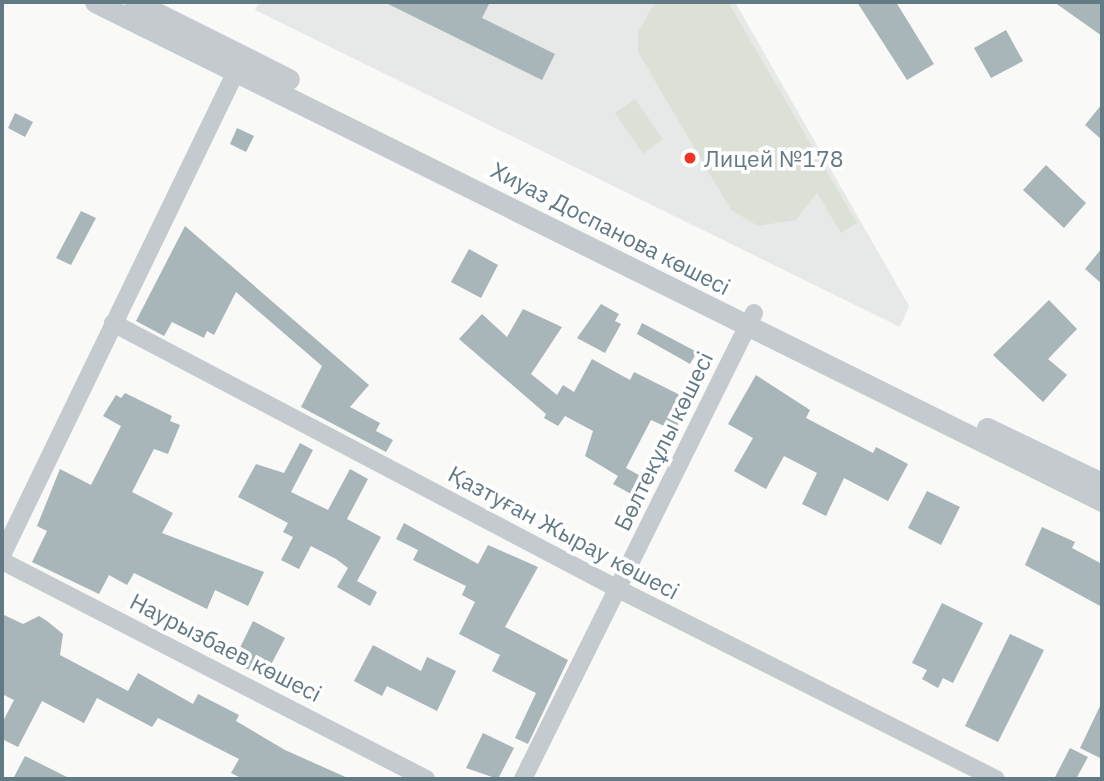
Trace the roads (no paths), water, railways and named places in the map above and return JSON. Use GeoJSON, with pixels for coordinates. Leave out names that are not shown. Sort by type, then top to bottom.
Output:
{"type":"FeatureCollection","features":[{"type":"Feature","properties":{"kind":"street","name":"Хиуаз Доспанова көшесі"},"geometry":{"type":"LineString","coordinates":[[96,2],[240,63]]}},
{"type":"Feature","properties":{"kind":"street","name":"Хиуаз Доспанова көшесі"},"geometry":{"type":"LineString","coordinates":[[135,2],[240,63],[750,319],[1102,501]]}},
{"type":"Feature","properties":{"kind":"street"},"geometry":{"type":"LineString","coordinates":[[2,555],[240,63]]}},
{"type":"Feature","properties":{"kind":"street","name":"Хиуаз Доспанова көшесі"},"geometry":{"type":"LineString","coordinates":[[750,319],[1102,483]]}},
{"type":"Feature","properties":{"kind":"street","name":"Бөлтекұлы көшесі"},"geometry":{"type":"LineString","coordinates":[[523,779],[750,319]]}},
{"type":"Feature","properties":{"kind":"street","name":"Қазтуған Жырау көшесі"},"geometry":{"type":"LineString","coordinates":[[113,323],[618,589],[996,779]]}},
{"type":"Feature","properties":{"kind":"street","name":"Наурызбаев көшесі"},"geometry":{"type":"LineString","coordinates":[[2,561],[426,779]]}},
{"type":"Feature","properties":{"kind":"place","name":"Лицей №178"},"geometry":{"type":"Point","coordinates":[690,158]}}]}
